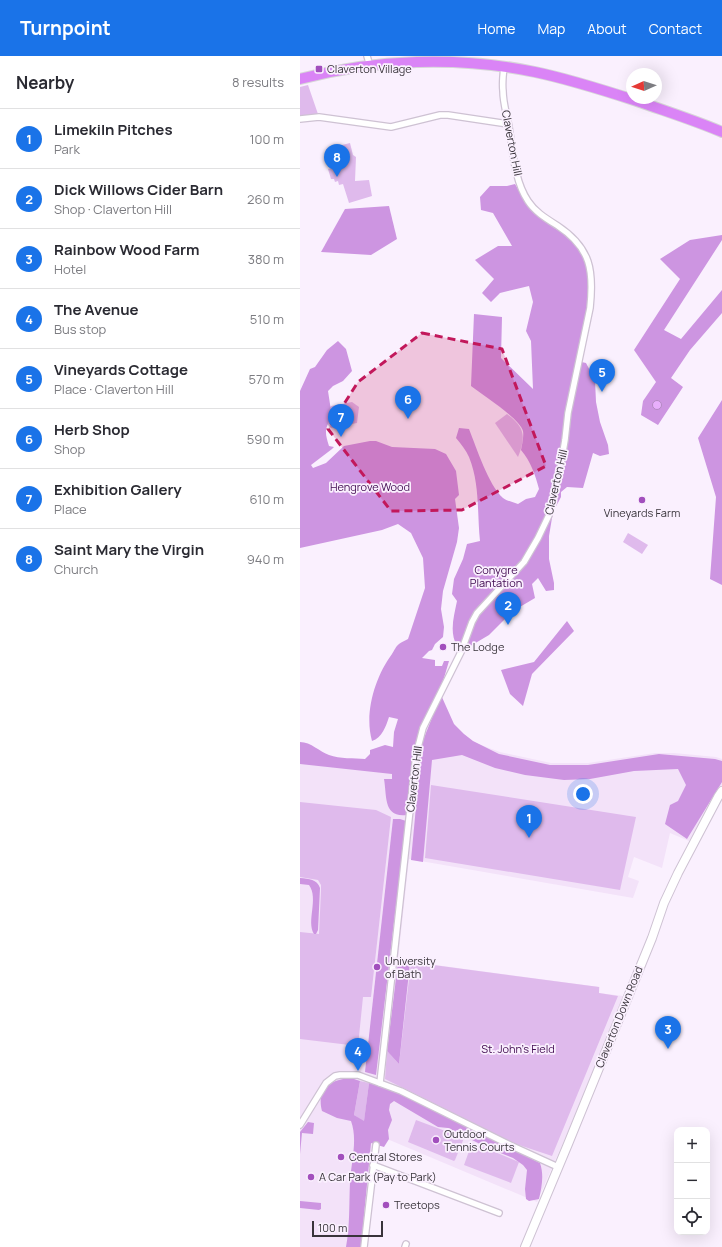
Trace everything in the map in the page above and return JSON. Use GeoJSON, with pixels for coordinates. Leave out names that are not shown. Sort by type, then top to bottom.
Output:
{"type":"FeatureCollection","features":[{"type":"Feature","properties":{"kind":"highway"},"geometry":{"type":"LineString","coordinates":[[300,80],[369,61],[402,63],[442,62],[504,67],[535,72],[585,85],[648,105],[722,132]]}},
{"type":"Feature","properties":{"kind":"street","name":"Claverton Hill"},"geometry":{"type":"LineString","coordinates":[[380,1082],[416,755],[419,741],[423,728],[461,652],[472,622],[477,613],[524,562],[549,515],[564,447],[568,413],[590,308],[591,281],[588,260],[578,241],[569,233],[539,214],[528,201],[520,184],[503,93],[504,67]]}},
{"type":"Feature","properties":{"kind":"street"},"geometry":{"type":"LineString","coordinates":[[300,119],[320,117],[391,128],[440,115],[448,115],[508,124]]}},
{"type":"Feature","properties":{"kind":"street","name":"Claverton Down Road"},"geometry":{"type":"LineString","coordinates":[[525,1247],[649,944],[664,903],[718,796],[722,792]]}},
{"type":"Feature","properties":{"kind":"street"},"geometry":{"type":"LineString","coordinates":[[300,1125],[326,1083],[336,1076],[347,1074],[358,1075],[401,1091],[558,1167]]}},
{"type":"Feature","properties":{"kind":"street"},"geometry":{"type":"LineString","coordinates":[[364,1247],[376,1145]]}},
{"type":"Feature","properties":{"kind":"street"},"geometry":{"type":"LineString","coordinates":[[373,1165],[499,1213]]}},
{"type":"Feature","properties":{"kind":"highlighted area"},"geometry":{"type":"Polygon","coordinates":[[[422,333],[502,349],[546,466],[462,510],[391,511],[328,429],[358,382],[422,333]]]}},
{"type":"Feature","properties":{"kind":"shaded area"},"geometry":{"type":"Polygon","coordinates":[[[657,400],[662,405],[657,410],[652,405],[657,400]]]}},
{"type":"Feature","properties":{"kind":"shaded area","name":"University of Bath"},"geometry":{"type":"Polygon","coordinates":[[[440,700],[452,725],[473,742],[500,752],[551,763],[588,763],[655,753],[674,753],[716,757],[722,759],[722,785],[689,841],[670,833],[662,868],[634,857],[628,877],[639,881],[633,898],[409,859],[398,960],[600,987],[599,993],[623,996],[573,1120],[537,1202],[380,1136],[367,1247],[300,1247],[300,756],[418,767],[421,743],[440,700]]]}},
{"type":"Feature","properties":{"kind":"green space"},"geometry":{"type":"Polygon","coordinates":[[[308,85],[318,114],[300,117],[300,87],[308,85]]]}},
{"type":"Feature","properties":{"kind":"green space"},"geometry":{"type":"Polygon","coordinates":[[[350,143],[353,155],[356,157],[355,181],[369,180],[372,196],[349,203],[343,184],[339,185],[338,181],[335,182],[334,179],[331,179],[328,169],[332,168],[326,149],[350,143]]]}},
{"type":"Feature","properties":{"kind":"green space","name":"Conygre Plantation"},"geometry":{"type":"Polygon","coordinates":[[[515,184],[525,201],[534,212],[542,220],[571,239],[583,255],[589,284],[586,317],[577,361],[586,363],[595,380],[596,402],[600,422],[608,445],[609,454],[600,456],[593,453],[583,488],[567,487],[561,492],[561,497],[553,512],[549,536],[549,559],[554,590],[546,591],[538,578],[532,584],[535,598],[513,611],[489,635],[467,648],[457,646],[453,635],[453,624],[457,601],[452,594],[454,579],[463,559],[467,544],[480,541],[477,488],[473,467],[468,454],[456,438],[459,428],[469,429],[492,484],[503,498],[518,504],[526,499],[535,497],[539,489],[532,468],[521,450],[523,431],[520,426],[508,414],[471,386],[474,314],[502,317],[501,358],[533,389],[531,341],[526,331],[533,302],[529,286],[500,293],[491,302],[482,293],[494,279],[475,260],[498,246],[512,246],[493,213],[481,210],[480,197],[490,186],[507,186],[515,184]]]}},
{"type":"Feature","properties":{"kind":"green space"},"geometry":{"type":"Polygon","coordinates":[[[389,206],[397,239],[371,255],[321,252],[345,209],[389,206]]]}},
{"type":"Feature","properties":{"kind":"green space"},"geometry":{"type":"Polygon","coordinates":[[[722,235],[722,240],[664,330],[681,339],[722,290],[722,313],[690,350],[671,378],[683,387],[658,425],[641,415],[643,401],[656,382],[634,350],[680,279],[660,259],[690,240],[722,235]]]}},
{"type":"Feature","properties":{"kind":"green space","name":"Hengrove Wood"},"geometry":{"type":"Polygon","coordinates":[[[338,341],[346,349],[352,371],[343,381],[333,386],[328,391],[332,417],[326,428],[326,434],[329,446],[334,447],[311,465],[313,468],[326,463],[344,446],[376,441],[392,447],[435,449],[446,454],[456,471],[459,495],[455,499],[459,528],[457,542],[443,591],[441,609],[444,627],[443,637],[435,644],[432,650],[422,658],[435,660],[435,666],[442,666],[444,661],[449,661],[444,678],[416,741],[407,815],[399,815],[394,813],[390,809],[386,799],[384,779],[392,779],[392,774],[300,764],[300,742],[312,745],[329,755],[365,759],[370,754],[370,750],[385,745],[393,747],[394,732],[398,719],[389,717],[381,734],[372,741],[369,719],[370,707],[376,684],[386,663],[396,647],[408,639],[425,588],[423,558],[411,533],[398,524],[382,530],[300,548],[300,391],[310,369],[315,367],[327,350],[338,341]]]}},
{"type":"Feature","properties":{"kind":"green space"},"geometry":{"type":"Polygon","coordinates":[[[722,400],[722,585],[710,579],[716,497],[698,438],[722,400]]]}},
{"type":"Feature","properties":{"kind":"green space"},"geometry":{"type":"Polygon","coordinates":[[[352,402],[359,407],[357,423],[331,428],[327,424],[325,413],[331,406],[352,402]]]}},
{"type":"Feature","properties":{"kind":"green space"},"geometry":{"type":"Polygon","coordinates":[[[507,414],[517,423],[522,433],[523,438],[521,450],[518,457],[495,423],[507,414]]]}},
{"type":"Feature","properties":{"kind":"green space"},"geometry":{"type":"Polygon","coordinates":[[[628,533],[648,545],[642,554],[623,542],[628,533]]]}},
{"type":"Feature","properties":{"kind":"green space"},"geometry":{"type":"Polygon","coordinates":[[[567,621],[574,631],[532,674],[523,706],[510,694],[501,670],[534,662],[567,621]]]}},
{"type":"Feature","properties":{"kind":"green space"},"geometry":{"type":"Polygon","coordinates":[[[441,695],[454,724],[473,741],[499,754],[550,765],[588,765],[659,754],[715,759],[722,761],[722,782],[687,839],[665,824],[670,805],[678,801],[686,785],[678,769],[634,771],[590,779],[564,780],[525,775],[495,768],[462,755],[432,760],[423,862],[411,860],[422,743],[441,695]]]}},
{"type":"Feature","properties":{"kind":"green space"},"geometry":{"type":"Polygon","coordinates":[[[431,785],[636,817],[620,890],[425,858],[431,785]]]}},
{"type":"Feature","properties":{"kind":"green space"},"geometry":{"type":"Polygon","coordinates":[[[300,802],[376,810],[391,817],[371,997],[363,997],[358,1046],[300,1039],[300,932],[319,934],[321,885],[318,880],[300,877],[300,802]]]}},
{"type":"Feature","properties":{"kind":"green space"},"geometry":{"type":"Polygon","coordinates":[[[393,819],[406,821],[376,1075],[365,1072],[393,819]]]}},
{"type":"Feature","properties":{"kind":"green space"},"geometry":{"type":"Polygon","coordinates":[[[300,878],[315,881],[320,888],[318,930],[316,934],[314,934],[311,923],[313,903],[312,891],[309,885],[300,884],[300,878]]]}},
{"type":"Feature","properties":{"kind":"green space"},"geometry":{"type":"Polygon","coordinates":[[[398,962],[410,963],[399,1064],[387,1051],[398,962]]]}},
{"type":"Feature","properties":{"kind":"green space","name":"St. John's Field"},"geometry":{"type":"Polygon","coordinates":[[[411,962],[599,987],[599,993],[618,996],[552,1156],[513,1143],[385,1079],[387,1051],[399,1064],[411,962]]]}},
{"type":"Feature","properties":{"kind":"green space"},"geometry":{"type":"Polygon","coordinates":[[[351,1078],[360,1081],[354,1115],[364,1121],[369,1083],[393,1090],[540,1163],[542,1181],[539,1199],[529,1201],[526,1199],[525,1189],[527,1170],[513,1158],[488,1148],[448,1128],[438,1127],[394,1101],[390,1104],[389,1110],[392,1120],[388,1130],[389,1139],[384,1147],[371,1143],[361,1247],[346,1247],[354,1144],[353,1128],[351,1121],[337,1118],[322,1111],[321,1097],[323,1091],[331,1083],[337,1080],[351,1078]]]}},
{"type":"Feature","properties":{"kind":"green space"},"geometry":{"type":"Polygon","coordinates":[[[360,1081],[369,1083],[364,1122],[354,1115],[360,1081]]]}},
{"type":"Feature","properties":{"kind":"green space","name":"Outdoor Tennis Courts"},"geometry":{"type":"Polygon","coordinates":[[[416,1120],[464,1138],[454,1161],[408,1142],[416,1120]]]}},
{"type":"Feature","properties":{"kind":"green space"},"geometry":{"type":"Polygon","coordinates":[[[308,1122],[314,1123],[313,1134],[302,1133],[300,1154],[300,1132],[308,1122]]]}},
{"type":"Feature","properties":{"kind":"green space","name":"Outdoor Tennis Courts"},"geometry":{"type":"Polygon","coordinates":[[[472,1143],[519,1162],[511,1183],[464,1165],[472,1143]]]}},
{"type":"Feature","properties":{"kind":"green space"},"geometry":{"type":"Polygon","coordinates":[[[300,1201],[321,1203],[321,1209],[300,1208],[300,1201]]]}},
{"type":"Feature","properties":{"kind":"place","name":"Claverton Village"},"geometry":{"type":"Point","coordinates":[319,69]}},
{"type":"Feature","properties":{"kind":"place","name":"Saint Mary the Virgin"},"geometry":{"type":"Point","coordinates":[337,177]}},
{"type":"Feature","properties":{"kind":"place","name":"Vineyards Cottage"},"geometry":{"type":"Point","coordinates":[602,392]}},
{"type":"Feature","properties":{"kind":"place","name":"Herb Shop"},"geometry":{"type":"Point","coordinates":[408,419]}},
{"type":"Feature","properties":{"kind":"place","name":"Exhibition Gallery"},"geometry":{"type":"Point","coordinates":[341,437]}},
{"type":"Feature","properties":{"kind":"place","name":"Vineyards Farm"},"geometry":{"type":"Point","coordinates":[642,500]}},
{"type":"Feature","properties":{"kind":"place","name":"Dick Willows Cider Barn"},"geometry":{"type":"Point","coordinates":[508,625]}},
{"type":"Feature","properties":{"kind":"place","name":"The Lodge"},"geometry":{"type":"Point","coordinates":[443,647]}},
{"type":"Feature","properties":{"kind":"place","name":"Limekiln Pitches"},"geometry":{"type":"Point","coordinates":[529,838]}},
{"type":"Feature","properties":{"kind":"place","name":"University of Bath"},"geometry":{"type":"Point","coordinates":[377,967]}},
{"type":"Feature","properties":{"kind":"place","name":"Rainbow Wood Farm"},"geometry":{"type":"Point","coordinates":[668,1049]}},
{"type":"Feature","properties":{"kind":"place","name":"The Avenue"},"geometry":{"type":"Point","coordinates":[358,1071]}},
{"type":"Feature","properties":{"kind":"place","name":"Outdoor Tennis Courts"},"geometry":{"type":"Point","coordinates":[436,1140]}},
{"type":"Feature","properties":{"kind":"place","name":"Central Stores"},"geometry":{"type":"Point","coordinates":[341,1157]}},
{"type":"Feature","properties":{"kind":"place","name":"A Car Park (Pay to Park)"},"geometry":{"type":"Point","coordinates":[311,1177]}},
{"type":"Feature","properties":{"kind":"place","name":"Treetops"},"geometry":{"type":"Point","coordinates":[386,1205]}}]}
